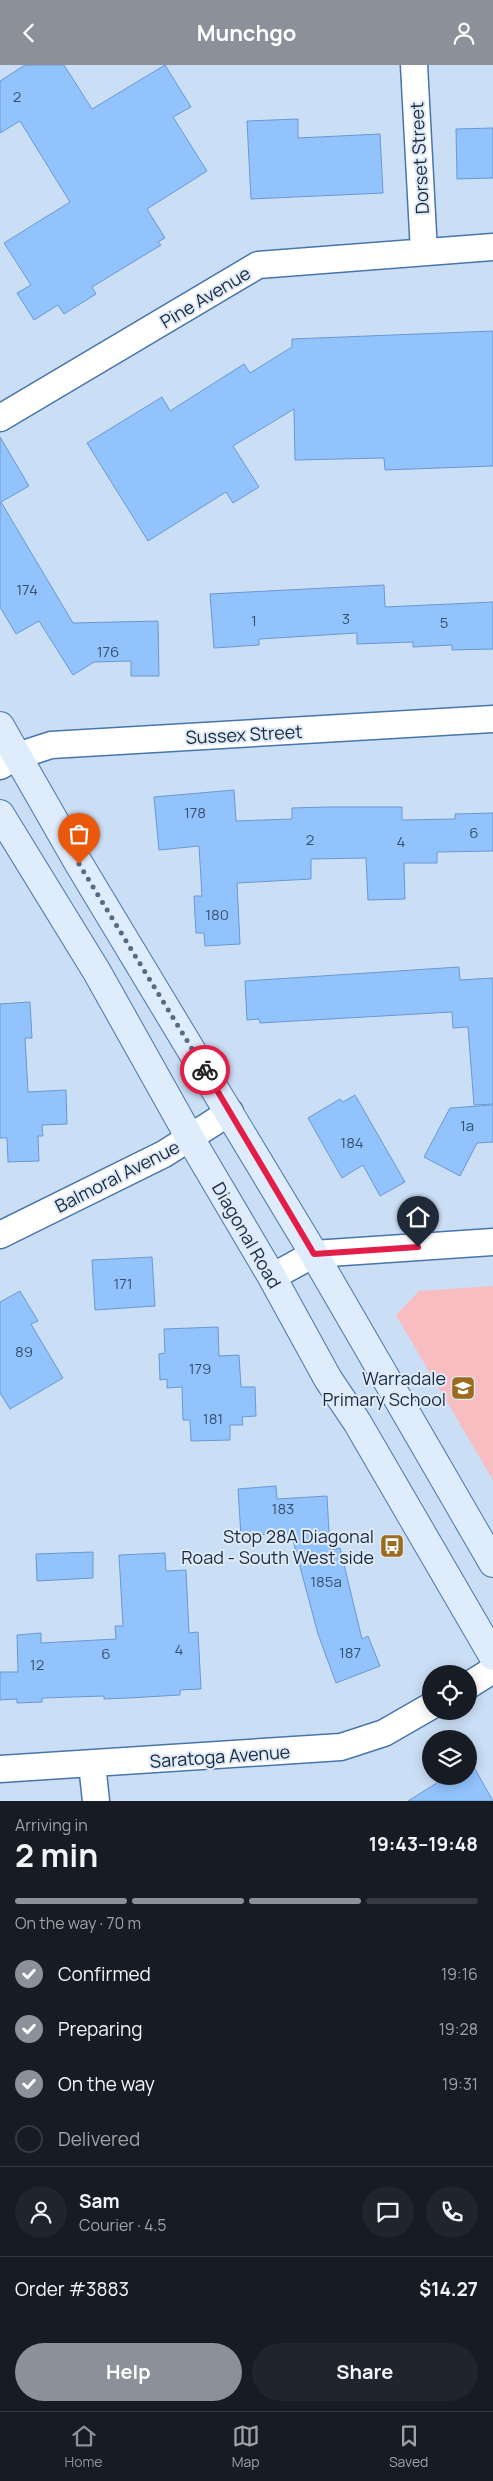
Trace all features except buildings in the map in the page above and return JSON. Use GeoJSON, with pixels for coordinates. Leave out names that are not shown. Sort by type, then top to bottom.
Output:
{"type":"FeatureCollection","features":[{"type":"Feature","properties":{"kind":"main road"},"geometry":{"type":"LineString","coordinates":[[0,726],[8,761],[79,864],[230,1111],[493,1563]]}},
{"type":"Feature","properties":{"kind":"main road","name":"Diagonal Road"},"geometry":{"type":"LineString","coordinates":[[0,814],[97,972],[190,1138],[272,1277],[328,1379],[357,1422],[493,1656]]}},
{"type":"Feature","properties":{"kind":"street","name":"Dorset Street"},"geometry":{"type":"LineString","coordinates":[[414,65],[424,251]]}},
{"type":"Feature","properties":{"kind":"street","name":"Pine Avenue"},"geometry":{"type":"LineString","coordinates":[[0,418],[258,265],[493,247]]}},
{"type":"Feature","properties":{"kind":"street","name":"Sussex Street"},"geometry":{"type":"LineString","coordinates":[[8,761],[51,745],[493,719]]}},
{"type":"Feature","properties":{"kind":"street","name":"Balmoral Avenue"},"geometry":{"type":"LineString","coordinates":[[0,1235],[164,1154],[230,1111]]}},
{"type":"Feature","properties":{"kind":"street"},"geometry":{"type":"LineString","coordinates":[[272,1277],[314,1254],[493,1242]]}},
{"type":"Feature","properties":{"kind":"street"},"geometry":{"type":"LineString","coordinates":[[477,1680],[493,1670]]}},
{"type":"Feature","properties":{"kind":"street","name":"Saratoga Avenue"},"geometry":{"type":"LineString","coordinates":[[0,1769],[92,1765],[341,1747],[384,1733],[422,1711]]}},
{"type":"Feature","properties":{"kind":"street"},"geometry":{"type":"LineString","coordinates":[[92,1765],[96,1801]]}},
{"type":"Feature","properties":{"kind":"shaded area","name":"Warradale Primary School"},"geometry":{"type":"Polygon","coordinates":[[[493,1286],[493,1480],[396,1315],[419,1291],[493,1286]]]}},
{"type":"Feature","properties":{"kind":"way so far"},"geometry":{"type":"LineString","coordinates":[[79,864],[205,1070]]}},
{"type":"Feature","properties":{"kind":"place","name":"Warradale Primary School"},"geometry":{"type":"Point","coordinates":[463,1388]}},
{"type":"Feature","properties":{"kind":"place","name":"Stop 28A Diagonal Road - South West side"},"geometry":{"type":"Point","coordinates":[392,1546]}},
{"type":"Feature","properties":{"kind":"route"},"geometry":{"type":"LineString","coordinates":[[205,1070],[314,1254],[418,1247]]}}]}
